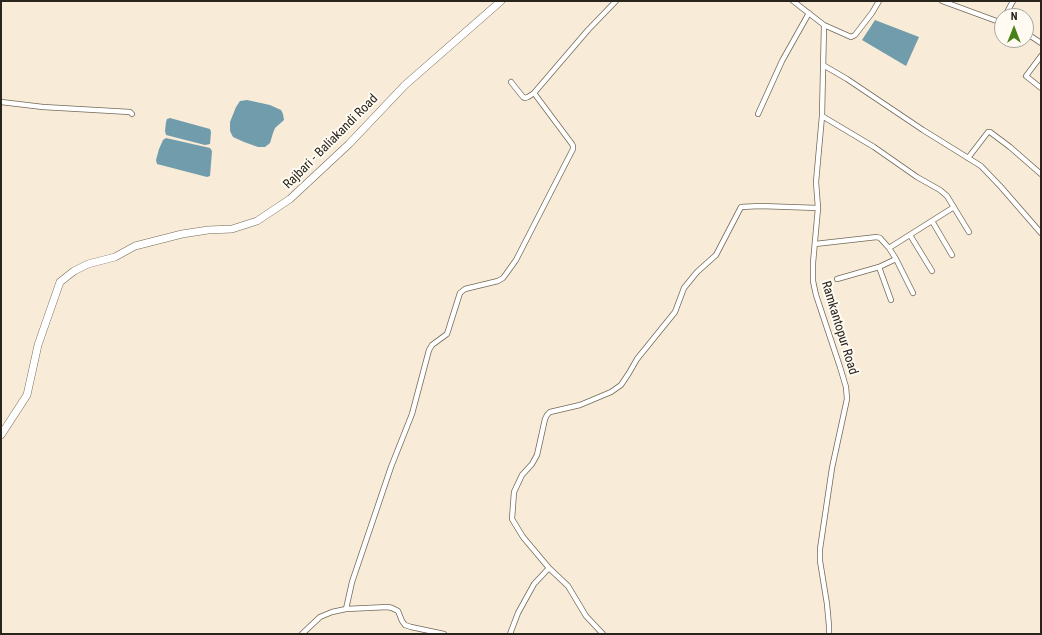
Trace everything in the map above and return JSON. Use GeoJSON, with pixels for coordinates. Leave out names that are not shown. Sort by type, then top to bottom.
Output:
{"type":"FeatureCollection","features":[{"type":"Feature","properties":{"kind":"main road","name":"Rajbari - Baliakandi Road"},"geometry":{"type":"LineString","coordinates":[[1,435],[27,395],[38,345],[60,282],[74,271],[88,264],[115,257],[135,246],[182,234],[208,230],[232,229],[257,221],[290,199],[350,144],[405,84],[501,1]]}},
{"type":"Feature","properties":{"kind":"street"},"geometry":{"type":"LineString","coordinates":[[511,82],[525,98],[534,93],[588,30],[616,1]]}},
{"type":"Feature","properties":{"kind":"street"},"geometry":{"type":"LineString","coordinates":[[793,1],[824,25],[851,37],[853,37],[872,13],[879,1]]}},
{"type":"Feature","properties":{"kind":"street"},"geometry":{"type":"LineString","coordinates":[[942,1],[994,19]]}},
{"type":"Feature","properties":{"kind":"street"},"geometry":{"type":"LineString","coordinates":[[758,114],[782,61],[809,13]]}},
{"type":"Feature","properties":{"kind":"street","name":"Ramkantopur Road"},"geometry":{"type":"LineString","coordinates":[[824,25],[822,116],[816,182],[818,208],[812,270],[816,295],[840,366],[846,387],[847,398],[832,468],[820,549],[820,561],[827,604],[829,634]]}},
{"type":"Feature","properties":{"kind":"street"},"geometry":{"type":"LineString","coordinates":[[1041,56],[1026,76],[1041,88]]}},
{"type":"Feature","properties":{"kind":"street"},"geometry":{"type":"LineString","coordinates":[[823,65],[981,166],[1041,233]]}},
{"type":"Feature","properties":{"kind":"street"},"geometry":{"type":"LineString","coordinates":[[346,609],[352,582],[391,467],[412,414],[429,350],[432,345],[447,334],[460,293],[469,288],[498,281],[506,274],[516,260],[573,149],[572,144],[534,93]]}},
{"type":"Feature","properties":{"kind":"street"},"geometry":{"type":"LineString","coordinates":[[1,102],[43,107],[130,112],[132,114]]}},
{"type":"Feature","properties":{"kind":"street"},"geometry":{"type":"LineString","coordinates":[[822,116],[874,147],[917,177],[940,190],[947,196],[969,232]]}},
{"type":"Feature","properties":{"kind":"street"},"geometry":{"type":"LineString","coordinates":[[968,158],[988,132],[990,132],[1041,174]]}},
{"type":"Feature","properties":{"kind":"street"},"geometry":{"type":"LineString","coordinates":[[603,634],[586,616],[568,586],[549,568],[523,537],[512,519],[514,492],[522,475],[532,464],[537,455],[547,415],[550,412],[580,406],[611,392],[621,385],[637,359],[675,312],[684,288],[697,272],[716,255],[741,207],[818,208]]}},
{"type":"Feature","properties":{"kind":"street"},"geometry":{"type":"LineString","coordinates":[[890,248],[954,207]]}},
{"type":"Feature","properties":{"kind":"street"},"geometry":{"type":"LineString","coordinates":[[932,221],[952,255]]}},
{"type":"Feature","properties":{"kind":"street"},"geometry":{"type":"LineString","coordinates":[[910,235],[932,271]]}},
{"type":"Feature","properties":{"kind":"street"},"geometry":{"type":"LineString","coordinates":[[815,244],[877,237],[880,238],[890,248],[913,293]]}},
{"type":"Feature","properties":{"kind":"street"},"geometry":{"type":"LineString","coordinates":[[837,279],[879,267],[896,259]]}},
{"type":"Feature","properties":{"kind":"street"},"geometry":{"type":"LineString","coordinates":[[879,267],[891,300]]}},
{"type":"Feature","properties":{"kind":"street"},"geometry":{"type":"LineString","coordinates":[[510,634],[518,613],[534,584],[549,568]]}},
{"type":"Feature","properties":{"kind":"street"},"geometry":{"type":"LineString","coordinates":[[302,634],[320,617],[332,612],[346,609],[388,607],[398,611],[405,625],[444,634]]}},
{"type":"Feature","properties":{"kind":"water"},"geometry":{"type":"Polygon","coordinates":[[[875,20],[919,37],[906,66],[862,40],[875,20]]]}},
{"type":"Feature","properties":{"kind":"water"},"geometry":{"type":"Polygon","coordinates":[[[247,100],[270,105],[281,110],[283,114],[284,120],[275,128],[270,143],[265,147],[258,147],[233,137],[230,131],[230,122],[236,107],[240,101],[247,100]]]}},
{"type":"Feature","properties":{"kind":"water"},"geometry":{"type":"Polygon","coordinates":[[[170,118],[210,129],[210,144],[205,145],[166,135],[166,122],[167,119],[170,118]]]}},
{"type":"Feature","properties":{"kind":"water"},"geometry":{"type":"Polygon","coordinates":[[[166,138],[210,148],[212,151],[210,176],[207,177],[157,164],[156,160],[159,149],[163,140],[166,138]]]}}]}
